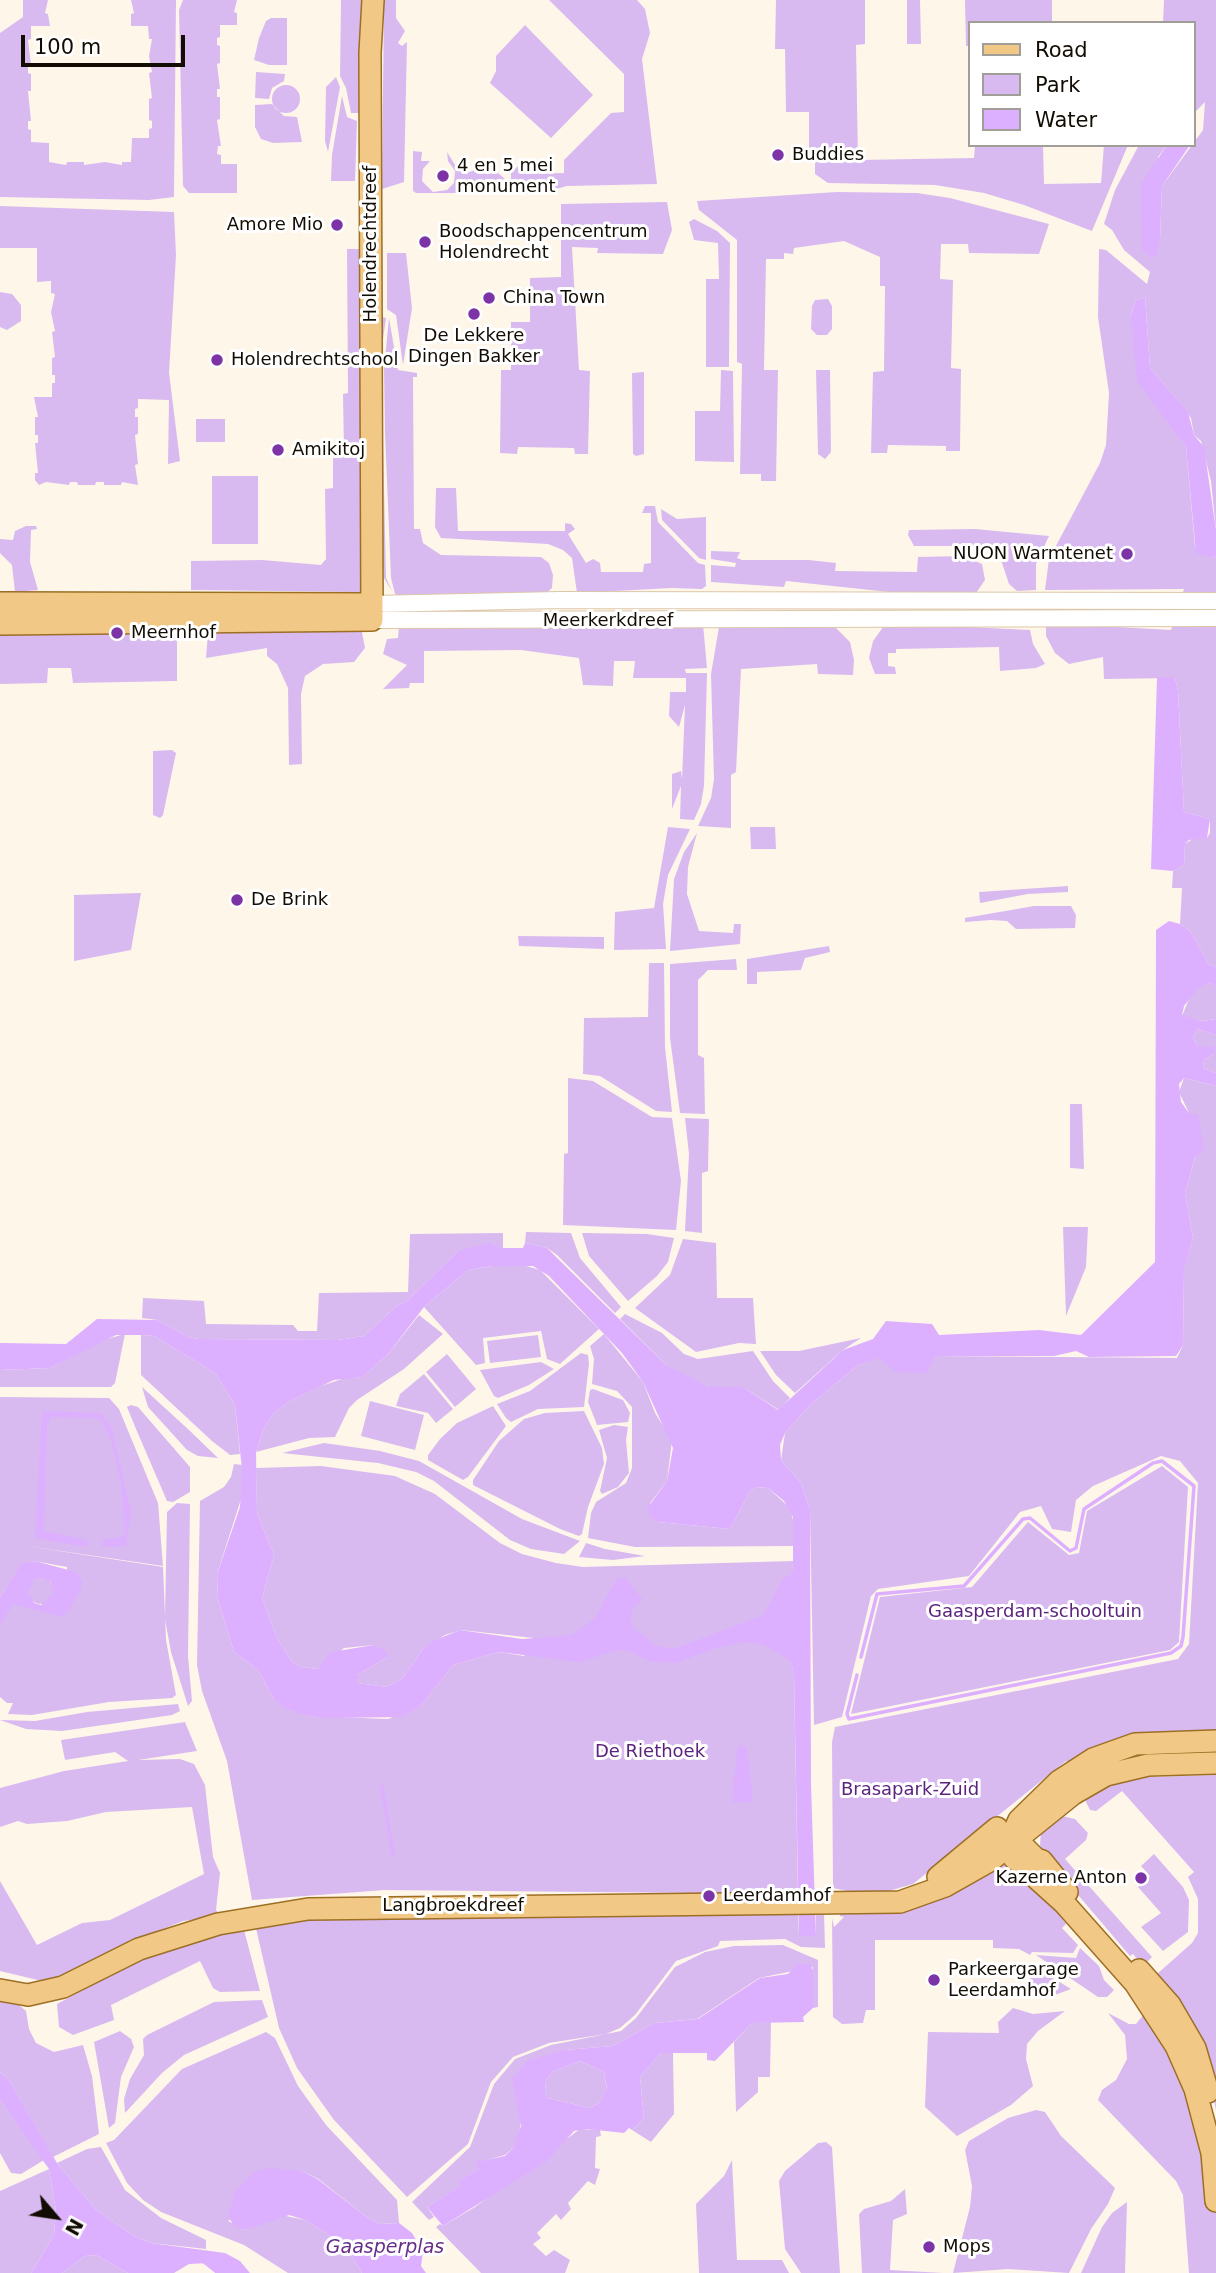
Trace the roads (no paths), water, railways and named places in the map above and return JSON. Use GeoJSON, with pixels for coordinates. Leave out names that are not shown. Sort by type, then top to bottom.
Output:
{"type":"FeatureCollection","features":[{"type":"Feature","properties":{"kind":"main road","name":"Holendrechtdreef"},"geometry":{"type":"LineString","coordinates":[[366,0],[370,53]]}},
{"type":"Feature","properties":{"kind":"main road","name":"Holendrechtdreef"},"geometry":{"type":"LineString","coordinates":[[372,612],[370,53],[373,0]]}},
{"type":"Feature","properties":{"kind":"main road","name":"Meerkerkdreef"},"geometry":{"type":"LineString","coordinates":[[0,603],[372,612]]}},
{"type":"Feature","properties":{"kind":"main road","name":"Meerkerkdreef"},"geometry":{"type":"LineString","coordinates":[[0,624],[372,612]]}},
{"type":"Feature","properties":{"kind":"main road"},"geometry":{"type":"LineString","coordinates":[[1212,2153],[1195,2089],[1176,2046],[1135,1983],[1014,1847],[1016,1823],[1055,1784],[1083,1764],[1124,1747],[1157,1742],[1216,1741]]}},
{"type":"Feature","properties":{"kind":"main road"},"geometry":{"type":"LineString","coordinates":[[1014,1847],[1073,1794],[1112,1773],[1148,1765],[1216,1763]]}},
{"type":"Feature","properties":{"kind":"main road","name":"Langbroekdreef"},"geometry":{"type":"LineString","coordinates":[[882,1902],[937,1878],[1044,1786],[1055,1784]]}},
{"type":"Feature","properties":{"kind":"main road"},"geometry":{"type":"LineString","coordinates":[[1035,1826],[1035,1846],[1042,1861],[1158,1991],[1195,2048],[1210,2101],[1216,2201]]}},
{"type":"Feature","properties":{"kind":"main road"},"geometry":{"type":"LineString","coordinates":[[986,1838],[1014,1847],[1042,1861]]}},
{"type":"Feature","properties":{"kind":"main road","name":"Langbroekdreef"},"geometry":{"type":"LineString","coordinates":[[0,1990],[17,1996],[39,1992],[76,1981],[139,1949],[218,1924],[257,1915],[354,1906],[840,1905],[900,1902],[923,1895],[1014,1847]]}},
{"type":"Feature","properties":{"kind":"main road"},"geometry":{"type":"LineString","coordinates":[[0,1979],[39,1992]]}},
{"type":"Feature","properties":{"kind":"street","name":"Meerkerkdreef"},"geometry":{"type":"LineString","coordinates":[[372,612],[560,600],[1216,601]]}},
{"type":"Feature","properties":{"kind":"street","name":"Meerkerkdreef"},"geometry":{"type":"LineString","coordinates":[[372,612],[1216,618]]}},
{"type":"Feature","properties":{"kind":"water"},"geometry":{"type":"Polygon","coordinates":[[[1166,147],[1189,147],[1162,186],[1160,240],[1156,255],[1152,258],[1142,250],[1141,184],[1166,147]]]}},
{"type":"Feature","properties":{"kind":"water"},"geometry":{"type":"Polygon","coordinates":[[[1145,297],[1150,368],[1188,412],[1194,435],[1204,447],[1216,530],[1216,556],[1213,558],[1196,553],[1186,447],[1137,381],[1131,315],[1136,300],[1145,297]]]}},
{"type":"Feature","properties":{"kind":"water"},"geometry":{"type":"Polygon","coordinates":[[[1157,677],[1175,678],[1178,691],[1184,812],[1210,819],[1207,838],[1189,840],[1185,844],[1184,865],[1173,871],[1151,869],[1157,677]]]}},
{"type":"Feature","properties":{"kind":"water"},"geometry":{"type":"Polygon","coordinates":[[[1169,921],[1180,924],[1191,932],[1209,965],[1216,967],[1216,987],[1211,983],[1199,987],[1184,1006],[1182,1015],[1201,1021],[1216,1019],[1216,1035],[1198,1029],[1193,1037],[1197,1046],[1215,1047],[1214,1054],[1204,1060],[1203,1068],[1216,1073],[1216,1086],[1184,1078],[1179,1084],[1181,1102],[1189,1113],[1198,1115],[1204,1151],[1195,1157],[1185,1193],[1193,1238],[1184,1270],[1183,1345],[1176,1356],[1089,1357],[1076,1351],[1054,1356],[935,1356],[926,1373],[896,1372],[878,1358],[858,1365],[809,1406],[785,1433],[780,1445],[781,1460],[801,1483],[810,1509],[811,1784],[816,1936],[799,1936],[794,1675],[791,1662],[785,1657],[764,1645],[745,1642],[716,1648],[676,1663],[650,1661],[628,1651],[617,1650],[580,1662],[499,1652],[453,1665],[421,1706],[400,1717],[331,1718],[307,1716],[285,1708],[274,1699],[258,1670],[234,1652],[218,1599],[217,1574],[240,1507],[242,1469],[235,1405],[215,1373],[154,1336],[141,1335],[116,1335],[50,1368],[0,1370],[0,1343],[66,1344],[97,1319],[157,1320],[188,1337],[199,1339],[338,1340],[364,1336],[399,1304],[406,1302],[458,1251],[489,1243],[501,1248],[523,1248],[525,1243],[547,1248],[666,1365],[709,1387],[743,1387],[778,1410],[843,1350],[873,1339],[886,1321],[932,1324],[939,1335],[1039,1330],[1081,1335],[1155,1262],[1156,930],[1169,921]],[[492,1266],[468,1270],[424,1307],[389,1353],[363,1377],[334,1380],[288,1402],[272,1415],[263,1430],[256,1452],[257,1513],[274,1555],[262,1598],[277,1638],[292,1662],[301,1667],[318,1669],[331,1652],[374,1645],[386,1651],[388,1657],[357,1675],[357,1683],[387,1687],[403,1678],[423,1649],[433,1641],[460,1630],[522,1639],[572,1635],[594,1619],[617,1579],[625,1577],[643,1600],[634,1606],[630,1617],[634,1629],[647,1637],[652,1645],[674,1649],[764,1615],[783,1578],[790,1576],[793,1568],[793,1517],[784,1501],[768,1488],[756,1487],[750,1491],[730,1529],[658,1522],[650,1516],[648,1507],[667,1481],[673,1448],[643,1382],[622,1353],[549,1276],[533,1266],[492,1266]]]}},
{"type":"Feature","properties":{"kind":"water"},"geometry":{"type":"Polygon","coordinates":[[[42,1411],[101,1413],[111,1426],[131,1511],[126,1546],[102,1547],[103,1540],[124,1536],[125,1530],[121,1482],[111,1441],[103,1422],[94,1418],[51,1417],[47,1424],[44,1531],[87,1540],[86,1547],[35,1538],[42,1411]]]}},
{"type":"Feature","properties":{"kind":"water"},"geometry":{"type":"Polygon","coordinates":[[[35,1561],[76,1572],[82,1581],[81,1588],[62,1617],[13,1604],[0,1624],[0,1597],[22,1563],[35,1561]],[[42,1578],[34,1580],[28,1592],[34,1603],[41,1605],[53,1593],[51,1582],[42,1578]]]}},
{"type":"Feature","properties":{"kind":"water"},"geometry":{"type":"Polygon","coordinates":[[[741,1744],[747,1749],[753,1802],[732,1802],[737,1751],[741,1744]]]}},
{"type":"Feature","properties":{"kind":"water"},"geometry":{"type":"Polygon","coordinates":[[[797,1964],[810,1964],[813,1970],[813,2008],[803,2017],[804,2022],[752,2023],[715,2061],[707,2060],[707,2053],[661,2053],[640,2077],[644,2118],[632,2130],[629,2128],[624,2133],[587,2129],[574,2131],[547,2161],[443,2226],[427,2207],[461,2186],[459,2181],[479,2169],[476,2162],[505,2156],[513,2148],[521,2126],[512,2079],[527,2061],[564,2050],[613,2046],[654,2023],[698,2019],[760,1978],[788,1974],[797,1964]],[[580,2061],[554,2071],[546,2080],[545,2093],[548,2098],[590,2108],[599,2103],[607,2089],[604,2072],[580,2061]]]}},
{"type":"Feature","properties":{"kind":"water"},"geometry":{"type":"Polygon","coordinates":[[[0,2072],[9,2080],[57,2163],[96,2210],[134,2236],[151,2243],[225,2253],[240,2261],[250,2273],[225,2273],[210,2263],[189,2264],[174,2273],[128,2273],[96,2255],[85,2256],[62,2273],[31,2273],[54,2235],[56,2211],[49,2169],[0,2100],[0,2072]]]}},
{"type":"Feature","properties":{"kind":"water","name":"Gaasperplas"},"geometry":{"type":"Polygon","coordinates":[[[269,2168],[301,2171],[316,2178],[368,2218],[380,2224],[399,2223],[412,2233],[423,2252],[421,2266],[426,2273],[362,2273],[350,2253],[337,2240],[305,2220],[289,2215],[246,2230],[234,2226],[228,2216],[235,2192],[254,2172],[269,2168]]]}},
{"type":"Feature","properties":{"kind":"waterway"},"geometry":{"type":"LineString","coordinates":[[857,1675],[847,1714],[849,1719],[1171,1653],[1181,1646],[1183,1637],[1194,1486],[1162,1461],[1153,1463],[1084,1509],[1076,1548],[1070,1551],[1030,1518],[1023,1519],[964,1586],[877,1594],[861,1657]]}},
{"type":"Feature","properties":{"kind":"waterway"},"geometry":{"type":"LineString","coordinates":[[382,1787],[393,1854]]}},
{"type":"Feature","properties":{"kind":"waterway"},"geometry":{"type":"LineString","coordinates":[[206,2258],[225,2273]]}},
{"type":"Feature","properties":{"kind":"place","name":"Buddies"},"geometry":{"type":"Point","coordinates":[778,155]}},
{"type":"Feature","properties":{"kind":"place","name":"4 en 5 mei monument"},"geometry":{"type":"Point","coordinates":[443,176]}},
{"type":"Feature","properties":{"kind":"place","name":"Amore Mio"},"geometry":{"type":"Point","coordinates":[337,225]}},
{"type":"Feature","properties":{"kind":"place","name":"Boodschappencentrum Holendrecht"},"geometry":{"type":"Point","coordinates":[425,242]}},
{"type":"Feature","properties":{"kind":"place","name":"China Town"},"geometry":{"type":"Point","coordinates":[489,298]}},
{"type":"Feature","properties":{"kind":"place","name":"De Lekkere Dingen Bakker"},"geometry":{"type":"Point","coordinates":[474,314]}},
{"type":"Feature","properties":{"kind":"place","name":"Holendrechtschool"},"geometry":{"type":"Point","coordinates":[217,360]}},
{"type":"Feature","properties":{"kind":"place","name":"Amikitoj"},"geometry":{"type":"Point","coordinates":[278,450]}},
{"type":"Feature","properties":{"kind":"place","name":"NUON Warmtenet"},"geometry":{"type":"Point","coordinates":[1127,554]}},
{"type":"Feature","properties":{"kind":"place","name":"Meernhof"},"geometry":{"type":"Point","coordinates":[117,633]}},
{"type":"Feature","properties":{"kind":"place","name":"De Brink"},"geometry":{"type":"Point","coordinates":[237,900]}},
{"type":"Feature","properties":{"kind":"place","name":"Kazerne Anton"},"geometry":{"type":"Point","coordinates":[1141,1878]}},
{"type":"Feature","properties":{"kind":"place","name":"Leerdamhof"},"geometry":{"type":"Point","coordinates":[709,1896]}},
{"type":"Feature","properties":{"kind":"place","name":"Parkeergarage Leerdamhof"},"geometry":{"type":"Point","coordinates":[934,1980]}},
{"type":"Feature","properties":{"kind":"place","name":"Mops"},"geometry":{"type":"Point","coordinates":[929,2247]}},
{"type":"Feature","properties":{"kind":"park label","name":"Gaasperdam-schooltuin"},"geometry":{"type":"Point","coordinates":[1035,1612]}},
{"type":"Feature","properties":{"kind":"park label","name":"De Riethoek"},"geometry":{"type":"Point","coordinates":[650,1752]}},
{"type":"Feature","properties":{"kind":"park label","name":"Brasapark-Zuid"},"geometry":{"type":"Point","coordinates":[910,1790]}}]}
